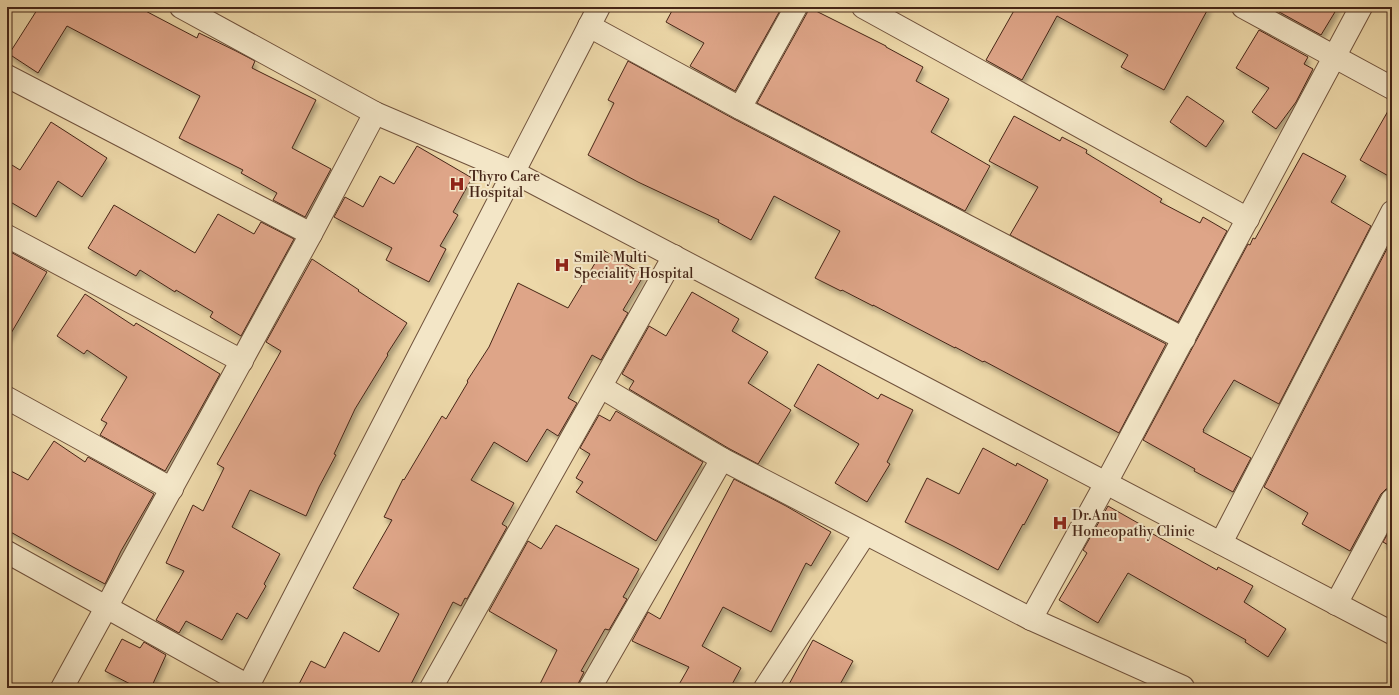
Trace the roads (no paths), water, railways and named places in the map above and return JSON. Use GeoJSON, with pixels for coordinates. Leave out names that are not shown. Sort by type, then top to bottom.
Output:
{"type":"FeatureCollection","features":[{"type":"Feature","properties":{"kind":"street"},"geometry":{"type":"LineString","coordinates":[[181,7],[375,113],[513,172],[1392,633]]}},
{"type":"Feature","properties":{"kind":"street"},"geometry":{"type":"LineString","coordinates":[[740,108],[796,7]]}},
{"type":"Feature","properties":{"kind":"street"},"geometry":{"type":"LineString","coordinates":[[864,7],[1248,219]]}},
{"type":"Feature","properties":{"kind":"street"},"geometry":{"type":"LineString","coordinates":[[1243,7],[1392,88]]}},
{"type":"Feature","properties":{"kind":"street"},"geometry":{"type":"LineString","coordinates":[[1031,619],[1184,339],[1361,7]]}},
{"type":"Feature","properties":{"kind":"street"},"geometry":{"type":"LineString","coordinates":[[7,552],[249,687],[594,16],[740,108],[1184,339]]}},
{"type":"Feature","properties":{"kind":"street"},"geometry":{"type":"LineString","coordinates":[[7,76],[311,234]]}},
{"type":"Feature","properties":{"kind":"street"},"geometry":{"type":"LineString","coordinates":[[62,688],[242,362],[375,113]]}},
{"type":"Feature","properties":{"kind":"street"},"geometry":{"type":"LineString","coordinates":[[1222,544],[1392,212]]}},
{"type":"Feature","properties":{"kind":"street"},"geometry":{"type":"LineString","coordinates":[[7,236],[242,362]]}},
{"type":"Feature","properties":{"kind":"street"},"geometry":{"type":"LineString","coordinates":[[431,688],[674,256]]}},
{"type":"Feature","properties":{"kind":"street"},"geometry":{"type":"LineString","coordinates":[[601,387],[722,459],[866,534],[1031,619],[1183,687]]}},
{"type":"Feature","properties":{"kind":"street"},"geometry":{"type":"LineString","coordinates":[[7,398],[172,489]]}},
{"type":"Feature","properties":{"kind":"street"},"geometry":{"type":"LineString","coordinates":[[590,688],[722,459]]}},
{"type":"Feature","properties":{"kind":"street"},"geometry":{"type":"LineString","coordinates":[[1336,604],[1392,500]]}},
{"type":"Feature","properties":{"kind":"street"},"geometry":{"type":"LineString","coordinates":[[765,688],[866,534]]}},
{"type":"Feature","properties":{"kind":"place","name":"Thyro Care Hospital"},"geometry":{"type":"Point","coordinates":[457,184]}},
{"type":"Feature","properties":{"kind":"place","name":"Smile Multi Speciality Hospital"},"geometry":{"type":"Point","coordinates":[562,265]}},
{"type":"Feature","properties":{"kind":"place","name":"Dr.Anu Homeopathy Clinic"},"geometry":{"type":"Point","coordinates":[1060,523]}}]}
